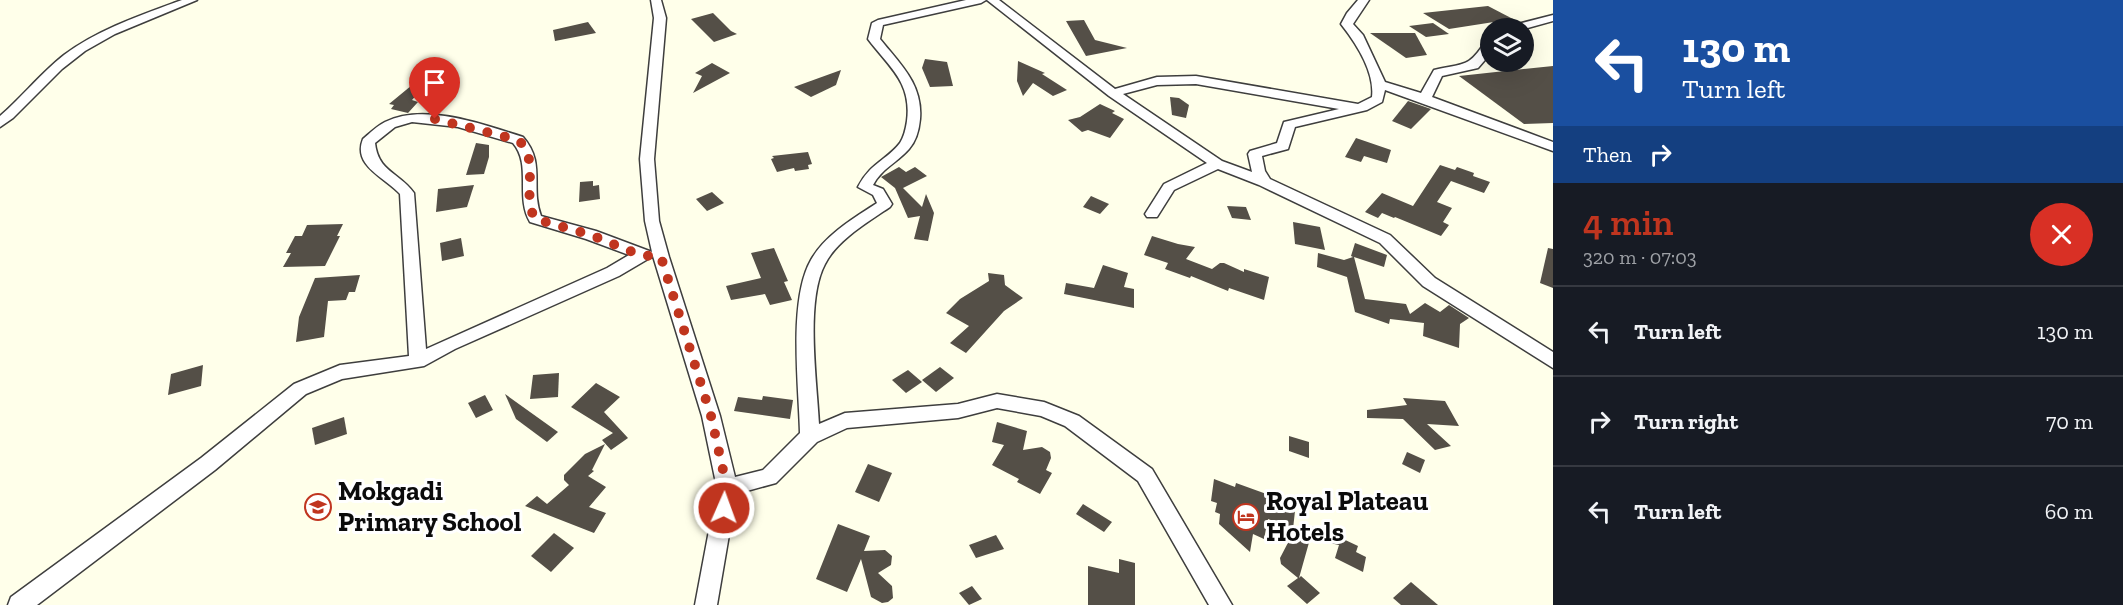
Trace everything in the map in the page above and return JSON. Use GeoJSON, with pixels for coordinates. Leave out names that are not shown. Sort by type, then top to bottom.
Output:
{"type":"FeatureCollection","features":[{"type":"Feature","properties":{"kind":"street"},"geometry":{"type":"LineString","coordinates":[[0,123],[47,76],[76,52],[130,24],[192,0]]}},
{"type":"Feature","properties":{"kind":"street"},"geometry":{"type":"LineString","coordinates":[[656,0],[660,18],[646,159],[652,221],[661,257],[711,416],[727,488],[706,605]]}},
{"type":"Feature","properties":{"kind":"street"},"geometry":{"type":"LineString","coordinates":[[810,436],[807,300],[817,263],[839,238],[885,204],[878,192],[865,187],[866,184],[870,176],[911,138],[914,112],[910,85],[874,39],[878,23],[981,0]]}},
{"type":"Feature","properties":{"kind":"street"},"geometry":{"type":"LineString","coordinates":[[992,0],[1113,93],[1217,164],[1264,182],[1385,239],[1429,282],[1553,361]]}},
{"type":"Feature","properties":{"kind":"street"},"geometry":{"type":"LineString","coordinates":[[1264,182],[1258,171],[1255,154],[1283,146],[1288,125],[1362,107],[1378,99],[1380,84],[1357,35],[1347,24],[1351,15],[1364,0]]}},
{"type":"Feature","properties":{"kind":"street"},"geometry":{"type":"LineString","coordinates":[[1534,23],[1553,18]]}},
{"type":"Feature","properties":{"kind":"street"},"geometry":{"type":"LineString","coordinates":[[1426,97],[1438,73],[1474,65],[1480,58]]}},
{"type":"Feature","properties":{"kind":"street"},"geometry":{"type":"LineString","coordinates":[[1113,93],[1157,81],[1196,80],[1317,103],[1362,107]]}},
{"type":"Feature","properties":{"kind":"street"},"geometry":{"type":"LineString","coordinates":[[1380,84],[1426,97],[1497,128],[1553,147]]}},
{"type":"Feature","properties":{"kind":"street"},"geometry":{"type":"LineString","coordinates":[[418,361],[407,193],[402,186],[374,167],[368,156],[368,142],[382,128],[399,120],[435,119],[518,140],[527,147],[530,210],[535,219],[591,235],[640,255],[661,257]]}},
{"type":"Feature","properties":{"kind":"street"},"geometry":{"type":"LineString","coordinates":[[1152,214],[1169,187],[1217,164]]}},
{"type":"Feature","properties":{"kind":"street"},"geometry":{"type":"LineString","coordinates":[[19,605],[208,464],[300,389],[340,372],[418,361],[449,344],[612,272],[640,255]]}},
{"type":"Feature","properties":{"kind":"street"},"geometry":{"type":"LineString","coordinates":[[727,488],[769,477],[810,436],[845,421],[958,411],[996,401],[1044,409],[1072,421],[1089,432],[1145,475],[1221,605]]}},
{"type":"Feature","properties":{"kind":"building"},"geometry":{"type":"Polygon","coordinates":[[[1488,6],[1511,18],[1480,18],[1480,24],[1449,29],[1423,13],[1488,6]]]}},
{"type":"Feature","properties":{"kind":"building"},"geometry":{"type":"Polygon","coordinates":[[[713,13],[737,34],[714,42],[691,19],[713,13]]]}},
{"type":"Feature","properties":{"kind":"building"},"geometry":{"type":"Polygon","coordinates":[[[1084,20],[1095,40],[1127,48],[1086,56],[1066,21],[1084,20]]]}},
{"type":"Feature","properties":{"kind":"building"},"geometry":{"type":"Polygon","coordinates":[[[588,22],[596,33],[555,41],[553,30],[588,22]]]}},
{"type":"Feature","properties":{"kind":"building"},"geometry":{"type":"Polygon","coordinates":[[[1433,23],[1449,34],[1426,37],[1409,26],[1433,23]]]}},
{"type":"Feature","properties":{"kind":"building"},"geometry":{"type":"Polygon","coordinates":[[[1370,33],[1415,33],[1427,55],[1406,58],[1370,33]]]}},
{"type":"Feature","properties":{"kind":"building"},"geometry":{"type":"Polygon","coordinates":[[[925,59],[947,62],[953,86],[930,87],[922,68],[925,59]]]}},
{"type":"Feature","properties":{"kind":"building"},"geometry":{"type":"Polygon","coordinates":[[[1018,61],[1045,73],[1042,74],[1067,90],[1053,96],[1033,83],[1023,96],[1017,81],[1018,61]]]}},
{"type":"Feature","properties":{"kind":"building"},"geometry":{"type":"Polygon","coordinates":[[[712,63],[730,73],[693,93],[702,76],[695,73],[712,63]]]}},
{"type":"Feature","properties":{"kind":"building"},"geometry":{"type":"Polygon","coordinates":[[[1553,66],[1553,123],[1524,124],[1459,76],[1497,72],[1534,72],[1534,68],[1553,66]]]}},
{"type":"Feature","properties":{"kind":"building"},"geometry":{"type":"Polygon","coordinates":[[[841,70],[836,85],[811,97],[794,87],[841,70]]]}},
{"type":"Feature","properties":{"kind":"building"},"geometry":{"type":"Polygon","coordinates":[[[423,76],[428,82],[412,100],[418,102],[408,113],[391,109],[394,105],[389,104],[423,76]]]}},
{"type":"Feature","properties":{"kind":"building"},"geometry":{"type":"Polygon","coordinates":[[[1170,97],[1179,98],[1189,105],[1186,118],[1172,115],[1170,97]]]}},
{"type":"Feature","properties":{"kind":"building"},"geometry":{"type":"Polygon","coordinates":[[[1408,101],[1431,109],[1411,129],[1392,121],[1408,101]]]}},
{"type":"Feature","properties":{"kind":"building"},"geometry":{"type":"Polygon","coordinates":[[[1100,104],[1115,111],[1112,113],[1124,119],[1110,138],[1088,130],[1082,132],[1068,120],[1080,117],[1100,104]]]}},
{"type":"Feature","properties":{"kind":"building"},"geometry":{"type":"Polygon","coordinates":[[[1356,138],[1391,150],[1387,163],[1364,156],[1361,162],[1345,157],[1356,138]]]}},
{"type":"Feature","properties":{"kind":"building"},"geometry":{"type":"Polygon","coordinates":[[[476,143],[489,145],[489,157],[484,174],[466,175],[476,143]]]}},
{"type":"Feature","properties":{"kind":"building"},"geometry":{"type":"Polygon","coordinates":[[[808,152],[812,164],[808,165],[809,169],[795,171],[794,168],[777,172],[771,159],[774,158],[772,156],[808,152]]]}},
{"type":"Feature","properties":{"kind":"building"},"geometry":{"type":"Polygon","coordinates":[[[1440,165],[1455,170],[1457,167],[1490,182],[1484,193],[1451,181],[1437,202],[1452,208],[1443,222],[1449,225],[1441,236],[1395,217],[1382,213],[1378,218],[1365,212],[1382,193],[1413,206],[1440,165]]]}},
{"type":"Feature","properties":{"kind":"building"},"geometry":{"type":"Polygon","coordinates":[[[899,167],[906,172],[915,167],[927,176],[903,188],[922,207],[926,194],[934,213],[928,241],[914,239],[920,216],[908,218],[895,188],[881,177],[899,167]]]}},
{"type":"Feature","properties":{"kind":"building"},"geometry":{"type":"Polygon","coordinates":[[[593,181],[593,186],[599,185],[600,199],[579,202],[580,182],[593,181]]]}},
{"type":"Feature","properties":{"kind":"building"},"geometry":{"type":"Polygon","coordinates":[[[474,185],[467,207],[436,212],[438,189],[474,185]]]}},
{"type":"Feature","properties":{"kind":"building"},"geometry":{"type":"Polygon","coordinates":[[[712,192],[724,203],[707,211],[696,199],[712,192]]]}},
{"type":"Feature","properties":{"kind":"building"},"geometry":{"type":"Polygon","coordinates":[[[1091,196],[1109,204],[1100,214],[1083,207],[1091,196]]]}},
{"type":"Feature","properties":{"kind":"building"},"geometry":{"type":"Polygon","coordinates":[[[1227,206],[1246,207],[1251,220],[1232,218],[1227,206]]]}},
{"type":"Feature","properties":{"kind":"building"},"geometry":{"type":"Polygon","coordinates":[[[1293,222],[1320,227],[1325,250],[1295,244],[1293,222]]]}},
{"type":"Feature","properties":{"kind":"building"},"geometry":{"type":"Polygon","coordinates":[[[343,224],[337,236],[340,236],[325,266],[283,267],[291,253],[286,253],[295,236],[302,236],[307,225],[343,224]]]}},
{"type":"Feature","properties":{"kind":"building"},"geometry":{"type":"Polygon","coordinates":[[[1152,236],[1195,247],[1186,259],[1212,269],[1224,263],[1244,272],[1244,269],[1269,277],[1264,300],[1229,288],[1228,291],[1191,276],[1190,278],[1165,269],[1168,263],[1144,255],[1152,236]]]}},
{"type":"Feature","properties":{"kind":"building"},"geometry":{"type":"Polygon","coordinates":[[[461,238],[464,256],[442,261],[440,243],[461,238]]]}},
{"type":"Feature","properties":{"kind":"building"},"geometry":{"type":"Polygon","coordinates":[[[1355,243],[1387,255],[1384,267],[1354,257],[1365,299],[1406,304],[1410,314],[1425,303],[1440,312],[1449,305],[1469,318],[1460,324],[1459,348],[1423,336],[1424,323],[1390,319],[1389,324],[1355,312],[1347,277],[1317,267],[1318,253],[1344,260],[1353,257],[1351,256],[1355,243]]]}},
{"type":"Feature","properties":{"kind":"building"},"geometry":{"type":"Polygon","coordinates":[[[774,248],[788,281],[784,282],[792,300],[770,305],[765,294],[731,300],[726,286],[761,278],[751,253],[774,248]]]}},
{"type":"Feature","properties":{"kind":"building"},"geometry":{"type":"Polygon","coordinates":[[[1548,248],[1553,249],[1553,288],[1540,283],[1548,248]]]}},
{"type":"Feature","properties":{"kind":"building"},"geometry":{"type":"Polygon","coordinates":[[[1103,265],[1128,273],[1124,287],[1134,289],[1134,308],[1064,294],[1066,283],[1094,288],[1103,265]]]}},
{"type":"Feature","properties":{"kind":"building"},"geometry":{"type":"Polygon","coordinates":[[[988,273],[1004,275],[1005,285],[1023,298],[1004,311],[966,353],[950,343],[969,326],[946,313],[960,299],[989,281],[988,273]]]}},
{"type":"Feature","properties":{"kind":"building"},"geometry":{"type":"Polygon","coordinates":[[[360,275],[355,292],[349,292],[346,300],[328,301],[324,337],[296,342],[299,317],[315,278],[360,275]]]}},
{"type":"Feature","properties":{"kind":"building"},"geometry":{"type":"Polygon","coordinates":[[[203,365],[201,386],[168,395],[171,374],[203,365]]]}},
{"type":"Feature","properties":{"kind":"building"},"geometry":{"type":"Polygon","coordinates":[[[940,367],[954,378],[936,392],[922,380],[940,367]]]}},
{"type":"Feature","properties":{"kind":"building"},"geometry":{"type":"Polygon","coordinates":[[[908,370],[922,382],[906,393],[892,380],[908,370]]]}},
{"type":"Feature","properties":{"kind":"building"},"geometry":{"type":"Polygon","coordinates":[[[559,373],[558,397],[530,399],[533,375],[559,373]]]}},
{"type":"Feature","properties":{"kind":"building"},"geometry":{"type":"Polygon","coordinates":[[[596,383],[620,397],[604,412],[628,438],[611,450],[602,440],[613,433],[571,407],[596,383]]]}},
{"type":"Feature","properties":{"kind":"building"},"geometry":{"type":"Polygon","coordinates":[[[505,394],[558,432],[547,442],[516,419],[505,394]]]}},
{"type":"Feature","properties":{"kind":"building"},"geometry":{"type":"Polygon","coordinates":[[[485,395],[493,410],[476,418],[468,403],[485,395]]]}},
{"type":"Feature","properties":{"kind":"building"},"geometry":{"type":"Polygon","coordinates":[[[763,396],[793,400],[790,419],[734,411],[738,397],[762,400],[763,396]]]}},
{"type":"Feature","properties":{"kind":"building"},"geometry":{"type":"Polygon","coordinates":[[[1403,398],[1445,401],[1459,426],[1427,424],[1451,446],[1435,450],[1403,419],[1367,418],[1367,410],[1407,405],[1403,398]]]}},
{"type":"Feature","properties":{"kind":"building"},"geometry":{"type":"Polygon","coordinates":[[[344,417],[347,434],[315,445],[312,428],[344,417]]]}},
{"type":"Feature","properties":{"kind":"building"},"geometry":{"type":"Polygon","coordinates":[[[997,422],[1027,431],[1023,450],[1042,447],[1050,452],[1051,458],[1046,470],[1052,473],[1040,494],[1017,482],[1019,479],[992,465],[1004,445],[992,442],[997,422]]]}},
{"type":"Feature","properties":{"kind":"building"},"geometry":{"type":"Polygon","coordinates":[[[1289,436],[1309,442],[1309,458],[1289,451],[1289,436]]]}},
{"type":"Feature","properties":{"kind":"building"},"geometry":{"type":"Polygon","coordinates":[[[605,444],[592,470],[594,471],[588,476],[606,487],[589,507],[606,513],[594,533],[525,506],[537,496],[547,504],[569,485],[564,480],[564,475],[585,454],[605,444]]]}},
{"type":"Feature","properties":{"kind":"building"},"geometry":{"type":"Polygon","coordinates":[[[1407,452],[1425,460],[1420,473],[1402,464],[1407,452]]]}},
{"type":"Feature","properties":{"kind":"building"},"geometry":{"type":"Polygon","coordinates":[[[868,464],[892,473],[879,502],[855,492],[868,464]]]}},
{"type":"Feature","properties":{"kind":"building"},"geometry":{"type":"Polygon","coordinates":[[[1214,479],[1235,487],[1236,483],[1291,503],[1291,509],[1295,511],[1293,529],[1268,519],[1264,539],[1253,534],[1250,552],[1219,524],[1220,514],[1215,512],[1217,503],[1211,501],[1214,479]]]}},
{"type":"Feature","properties":{"kind":"building"},"geometry":{"type":"Polygon","coordinates":[[[1083,504],[1112,522],[1104,532],[1076,514],[1083,504]]]}},
{"type":"Feature","properties":{"kind":"building"},"geometry":{"type":"Polygon","coordinates":[[[838,524],[870,536],[864,551],[885,550],[892,556],[891,565],[878,573],[892,586],[893,598],[888,602],[882,603],[871,597],[861,559],[847,592],[816,579],[838,524]]]}},
{"type":"Feature","properties":{"kind":"building"},"geometry":{"type":"Polygon","coordinates":[[[1314,526],[1323,528],[1339,544],[1341,538],[1358,546],[1356,552],[1366,557],[1363,572],[1335,558],[1339,545],[1310,539],[1299,578],[1301,576],[1320,593],[1307,604],[1287,586],[1298,578],[1281,564],[1280,558],[1292,535],[1314,526]]]}},
{"type":"Feature","properties":{"kind":"building"},"geometry":{"type":"Polygon","coordinates":[[[554,533],[574,548],[551,572],[531,556],[554,533]]]}},
{"type":"Feature","properties":{"kind":"building"},"geometry":{"type":"Polygon","coordinates":[[[996,535],[1004,549],[976,558],[969,545],[996,535]]]}},
{"type":"Feature","properties":{"kind":"building"},"geometry":{"type":"Polygon","coordinates":[[[1119,559],[1135,563],[1135,605],[1088,605],[1088,566],[1119,573],[1119,559]]]}},
{"type":"Feature","properties":{"kind":"building"},"geometry":{"type":"Polygon","coordinates":[[[1411,582],[1438,605],[1401,605],[1393,598],[1411,582]]]}},
{"type":"Feature","properties":{"kind":"building"},"geometry":{"type":"Polygon","coordinates":[[[972,586],[982,599],[969,605],[959,593],[972,586]]]}},
{"type":"Feature","properties":{"kind":"place","name":"Mokgadi Primary School"},"geometry":{"type":"Point","coordinates":[318,507]}},
{"type":"Feature","properties":{"kind":"place","name":"Royal Plateau Hotels"},"geometry":{"type":"Point","coordinates":[1246,517]}},
{"type":"Feature","properties":{"kind":"route"},"geometry":{"type":"LineString","coordinates":[[435,119],[518,140],[527,147],[530,160],[530,210],[535,219],[591,235],[640,255],[661,257],[711,416],[727,488],[724,508]]}}]}
